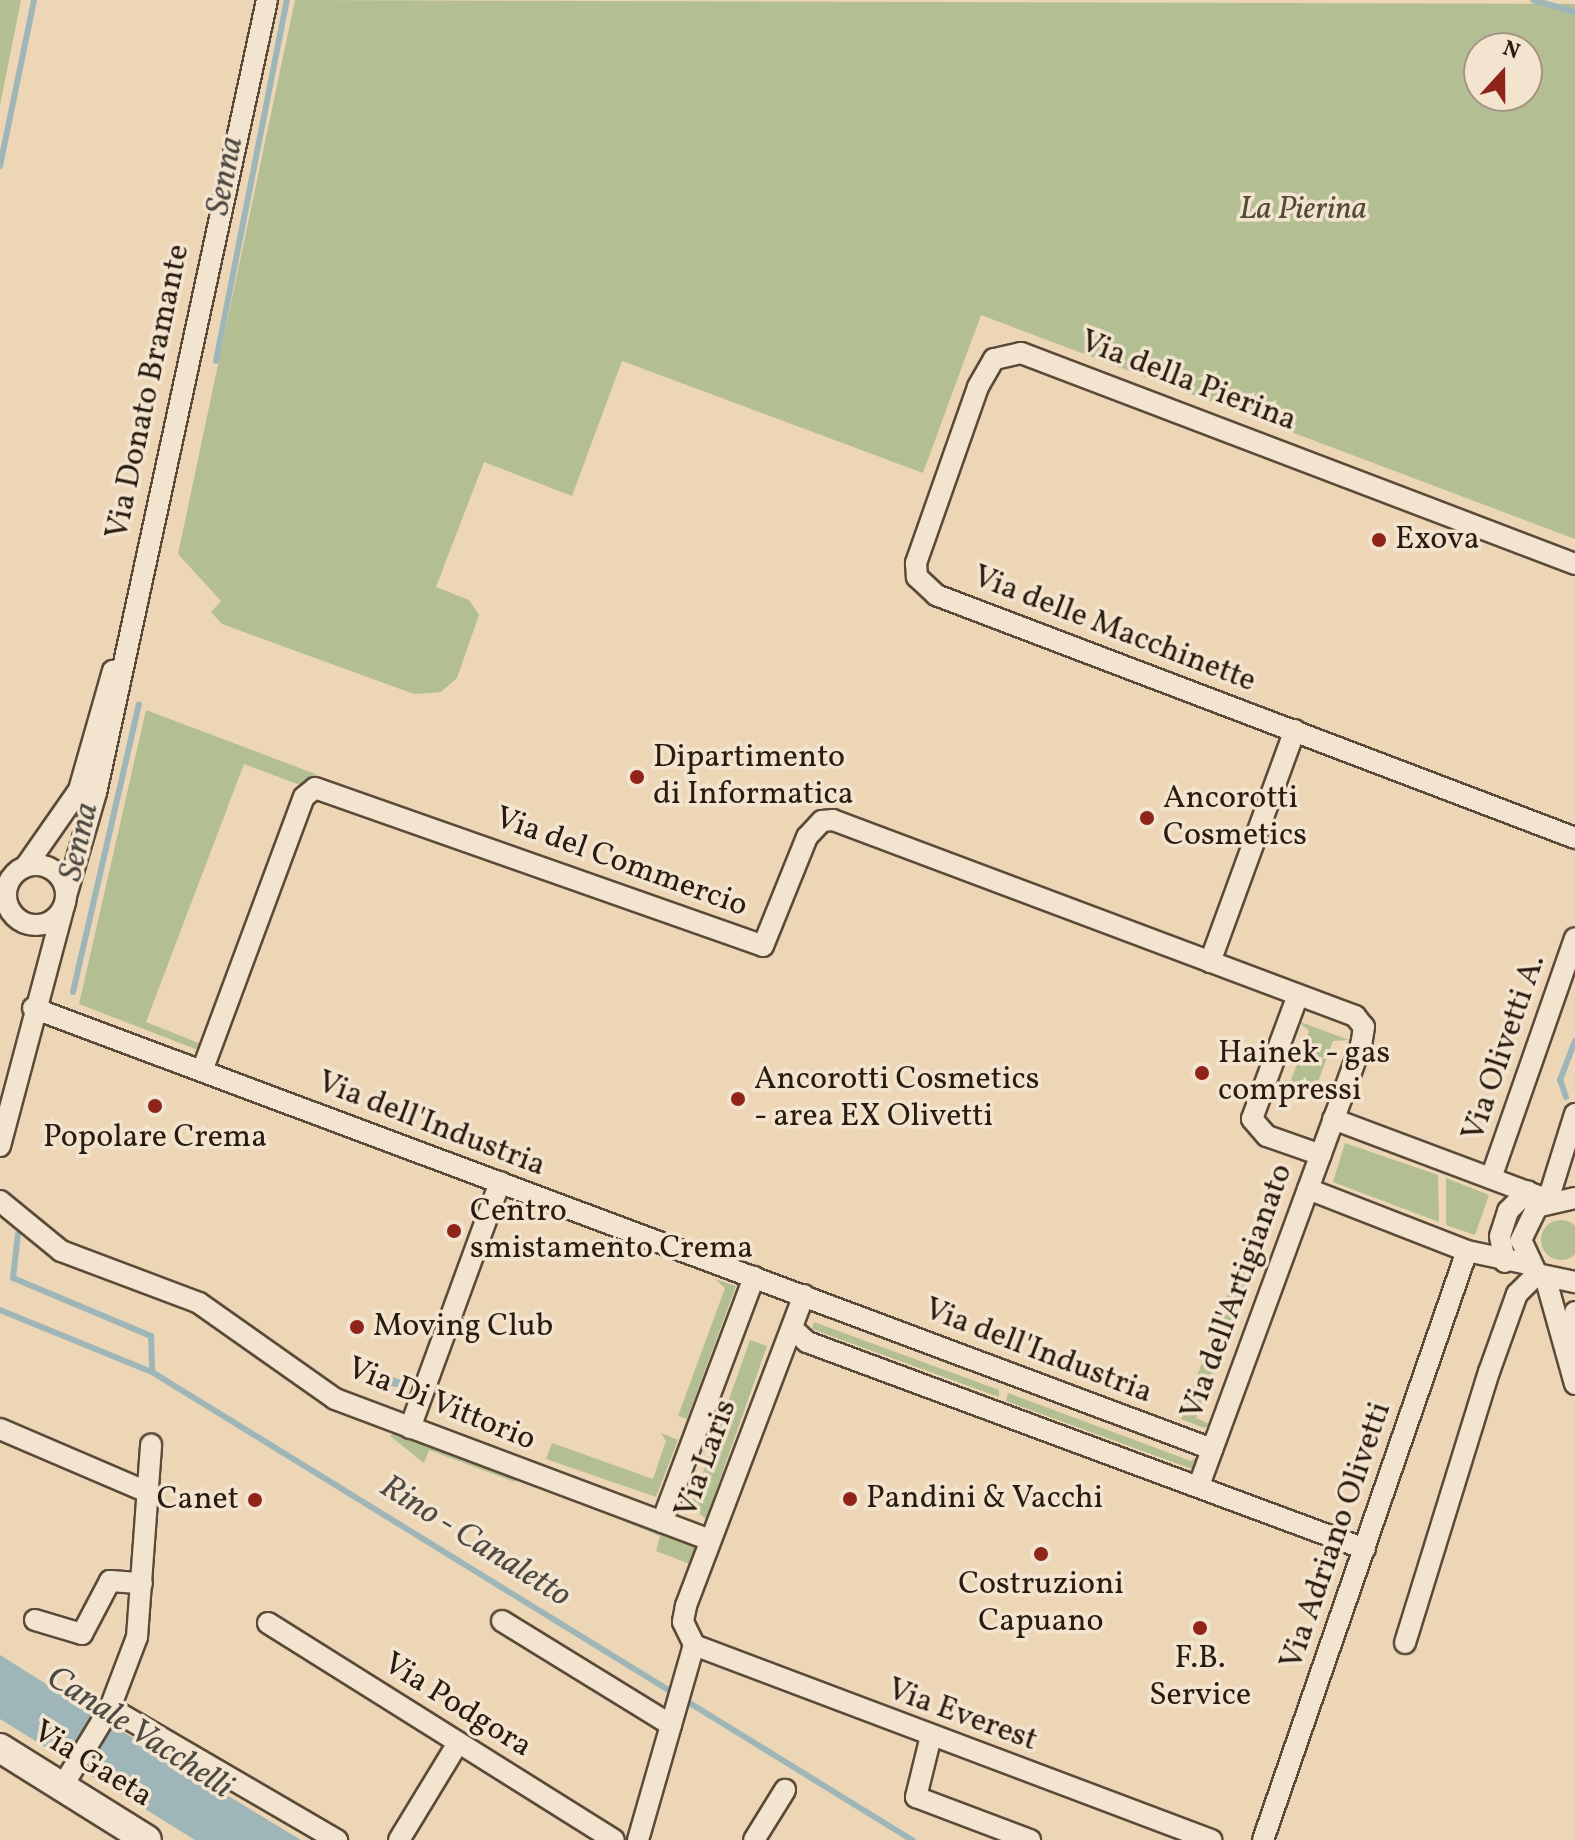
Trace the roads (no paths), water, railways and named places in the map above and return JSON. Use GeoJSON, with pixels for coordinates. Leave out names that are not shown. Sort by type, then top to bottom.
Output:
{"type":"FeatureCollection","features":[{"type":"Feature","properties":{"kind":"main road","name":"Via Gaeta"},"geometry":{"type":"LineString","coordinates":[[0,1748],[68,1776],[147,1840]]}},
{"type":"Feature","properties":{"kind":"street","name":"Via Donato Bramante"},"geometry":{"type":"LineString","coordinates":[[65,901],[102,764],[120,657],[267,0]]}},
{"type":"Feature","properties":{"kind":"street","name":"Via della Pierina"},"geometry":{"type":"LineString","coordinates":[[917,577],[920,549],[978,387],[994,359],[1021,353],[1575,564]]}},
{"type":"Feature","properties":{"kind":"street","name":"Via delle Macchinette"},"geometry":{"type":"LineString","coordinates":[[917,577],[936,595],[1575,838]]}},
{"type":"Feature","properties":{"kind":"street","name":"Via Donato Bramante"},"geometry":{"type":"LineString","coordinates":[[15,871],[79,790],[120,657]]}},
{"type":"Feature","properties":{"kind":"street"},"geometry":{"type":"LineString","coordinates":[[1210,962],[1295,730]]}},
{"type":"Feature","properties":{"kind":"street","name":"Via del Commercio"},"geometry":{"type":"LineString","coordinates":[[202,1071],[304,797],[315,788],[768,944],[807,837],[822,821],[833,820],[1298,995],[1364,1027],[1333,1119]]}},
{"type":"Feature","properties":{"kind":"street"},"geometry":{"type":"LineString","coordinates":[[0,1146],[33,1008],[65,901],[54,871],[15,871],[6,896],[44,967]]}},
{"type":"Feature","properties":{"kind":"street"},"geometry":{"type":"LineString","coordinates":[[0,914],[42,924],[65,901]]}},
{"type":"Feature","properties":{"kind":"street","name":"Via Olivetti A."},"geometry":{"type":"LineString","coordinates":[[1491,1178],[1575,938]]}},
{"type":"Feature","properties":{"kind":"street"},"geometry":{"type":"LineString","coordinates":[[1298,995],[1252,1119],[1267,1136],[1321,1155]]}},
{"type":"Feature","properties":{"kind":"street","name":"Via dell'Industria"},"geometry":{"type":"LineString","coordinates":[[33,1008],[1212,1449]]}},
{"type":"Feature","properties":{"kind":"street"},"geometry":{"type":"LineString","coordinates":[[1575,1114],[1548,1200],[1523,1227],[1575,1384]]}},
{"type":"Feature","properties":{"kind":"street"},"geometry":{"type":"LineString","coordinates":[[1333,1119],[1548,1200],[1575,1198]]}},
{"type":"Feature","properties":{"kind":"street","name":"Via dell'Artigianato"},"geometry":{"type":"LineString","coordinates":[[1199,1486],[1333,1119]]}},
{"type":"Feature","properties":{"kind":"street"},"geometry":{"type":"LineString","coordinates":[[410,1428],[500,1182]]}},
{"type":"Feature","properties":{"kind":"street"},"geometry":{"type":"LineString","coordinates":[[1308,1189],[1467,1251],[1575,1282]]}},
{"type":"Feature","properties":{"kind":"street"},"geometry":{"type":"LineString","coordinates":[[1505,1262],[1500,1236],[1508,1211],[1528,1191]]}},
{"type":"Feature","properties":{"kind":"street","name":"Via Di Vittorio"},"geometry":{"type":"LineString","coordinates":[[0,1201],[61,1251],[199,1303],[335,1399],[710,1540]]}},
{"type":"Feature","properties":{"kind":"street","name":"Via Adriano Olivetti"},"geometry":{"type":"LineString","coordinates":[[1263,1840],[1467,1251]]}},
{"type":"Feature","properties":{"kind":"street"},"geometry":{"type":"LineString","coordinates":[[1405,1643],[1498,1346],[1520,1288],[1537,1273]]}},
{"type":"Feature","properties":{"kind":"street","name":"Via Laris"},"geometry":{"type":"LineString","coordinates":[[662,1522],[754,1277]]}},
{"type":"Feature","properties":{"kind":"street","name":"Via Laris"},"geometry":{"type":"LineString","coordinates":[[694,1645],[683,1622],[710,1540],[804,1295]]}},
{"type":"Feature","properties":{"kind":"street"},"geometry":{"type":"LineString","coordinates":[[1575,1312],[1575,1345]]}},
{"type":"Feature","properties":{"kind":"street"},"geometry":{"type":"LineString","coordinates":[[792,1328],[807,1342],[1365,1549]]}},
{"type":"Feature","properties":{"kind":"street"},"geometry":{"type":"LineString","coordinates":[[0,1429],[145,1491]]}},
{"type":"Feature","properties":{"kind":"street"},"geometry":{"type":"LineString","coordinates":[[68,1776],[106,1713],[137,1637],[145,1491],[151,1445]]}},
{"type":"Feature","properties":{"kind":"street"},"geometry":{"type":"LineString","coordinates":[[35,1620],[82,1634],[110,1581],[142,1583]]}},
{"type":"Feature","properties":{"kind":"street"},"geometry":{"type":"LineString","coordinates":[[502,1621],[671,1725]]}},
{"type":"Feature","properties":{"kind":"street","name":"Via Podgora"},"geometry":{"type":"LineString","coordinates":[[268,1623],[614,1840]]}},
{"type":"Feature","properties":{"kind":"street"},"geometry":{"type":"LineString","coordinates":[[638,1840],[694,1645]]}},
{"type":"Feature","properties":{"kind":"street","name":"Via Everest"},"geometry":{"type":"LineString","coordinates":[[694,1645],[1211,1840]]}},
{"type":"Feature","properties":{"kind":"street"},"geometry":{"type":"LineString","coordinates":[[106,1713],[337,1840]]}},
{"type":"Feature","properties":{"kind":"street"},"geometry":{"type":"LineString","coordinates":[[931,1736],[916,1797],[989,1828],[1030,1840]]}},
{"type":"Feature","properties":{"kind":"street"},"geometry":{"type":"LineString","coordinates":[[399,1840],[458,1743]]}},
{"type":"Feature","properties":{"kind":"street"},"geometry":{"type":"LineString","coordinates":[[754,1840],[785,1790]]}},
{"type":"Feature","properties":{"kind":"street"},"geometry":{"type":"LineString","coordinates":[[989,1828],[1008,1840]]}},
{"type":"Feature","properties":{"kind":"water"},"geometry":{"type":"Polygon","coordinates":[[[375,1370],[403,1381],[404,1388],[370,1383],[375,1370]]]}},
{"type":"Feature","properties":{"kind":"water"},"geometry":{"type":"Polygon","coordinates":[[[0,1655],[301,1840],[195,1840],[0,1719],[0,1655]]]}},
{"type":"Feature","properties":{"kind":"waterway"},"geometry":{"type":"LineString","coordinates":[[0,166],[34,0]]}},
{"type":"Feature","properties":{"kind":"waterway","name":"Senna"},"geometry":{"type":"LineString","coordinates":[[216,361],[287,0]]}},
{"type":"Feature","properties":{"kind":"waterway"},"geometry":{"type":"LineString","coordinates":[[1533,0],[1575,12]]}},
{"type":"Feature","properties":{"kind":"waterway","name":"Senna"},"geometry":{"type":"LineString","coordinates":[[73,992],[139,704]]}},
{"type":"Feature","properties":{"kind":"waterway"},"geometry":{"type":"LineString","coordinates":[[1566,1097],[1560,1080],[1575,1041]]}},
{"type":"Feature","properties":{"kind":"waterway","name":"Senna"},"geometry":{"type":"LineString","coordinates":[[18,1234],[13,1278],[151,1336],[152,1372]]}},
{"type":"Feature","properties":{"kind":"waterway","name":"Rino - Canaletto"},"geometry":{"type":"LineString","coordinates":[[0,1310],[152,1372],[912,1840]]}},
{"type":"Feature","properties":{"kind":"place","name":"Exova"},"geometry":{"type":"Point","coordinates":[1379,540]}},
{"type":"Feature","properties":{"kind":"place","name":"Dipartimento di Informatica"},"geometry":{"type":"Point","coordinates":[637,777]}},
{"type":"Feature","properties":{"kind":"place","name":"Ancorotti Cosmetics"},"geometry":{"type":"Point","coordinates":[1147,818]}},
{"type":"Feature","properties":{"kind":"place","name":"Hainek - gas compressi"},"geometry":{"type":"Point","coordinates":[1202,1073]}},
{"type":"Feature","properties":{"kind":"place","name":"Ancorotti Cosmetics - area EX Olivetti"},"geometry":{"type":"Point","coordinates":[738,1099]}},
{"type":"Feature","properties":{"kind":"place","name":"Popolare Crema"},"geometry":{"type":"Point","coordinates":[155,1106]}},
{"type":"Feature","properties":{"kind":"place","name":"Centro smistamento Crema"},"geometry":{"type":"Point","coordinates":[454,1231]}},
{"type":"Feature","properties":{"kind":"place","name":"Moving Club"},"geometry":{"type":"Point","coordinates":[357,1327]}},
{"type":"Feature","properties":{"kind":"place","name":"Pandini & Vacchi"},"geometry":{"type":"Point","coordinates":[850,1499]}},
{"type":"Feature","properties":{"kind":"place","name":"Canet"},"geometry":{"type":"Point","coordinates":[255,1500]}},
{"type":"Feature","properties":{"kind":"place","name":"Costruzioni Capuano"},"geometry":{"type":"Point","coordinates":[1041,1554]}},
{"type":"Feature","properties":{"kind":"place","name":"F.B. Service"},"geometry":{"type":"Point","coordinates":[1200,1628]}},
{"type":"Feature","properties":{"kind":"park label","name":"La Pierina"},"geometry":{"type":"Point","coordinates":[1303,210]}},
{"type":"Feature","properties":{"kind":"water label","name":"Canale Vacchelli"},"geometry":{"type":"Point","coordinates":[139,1733]}}]}
